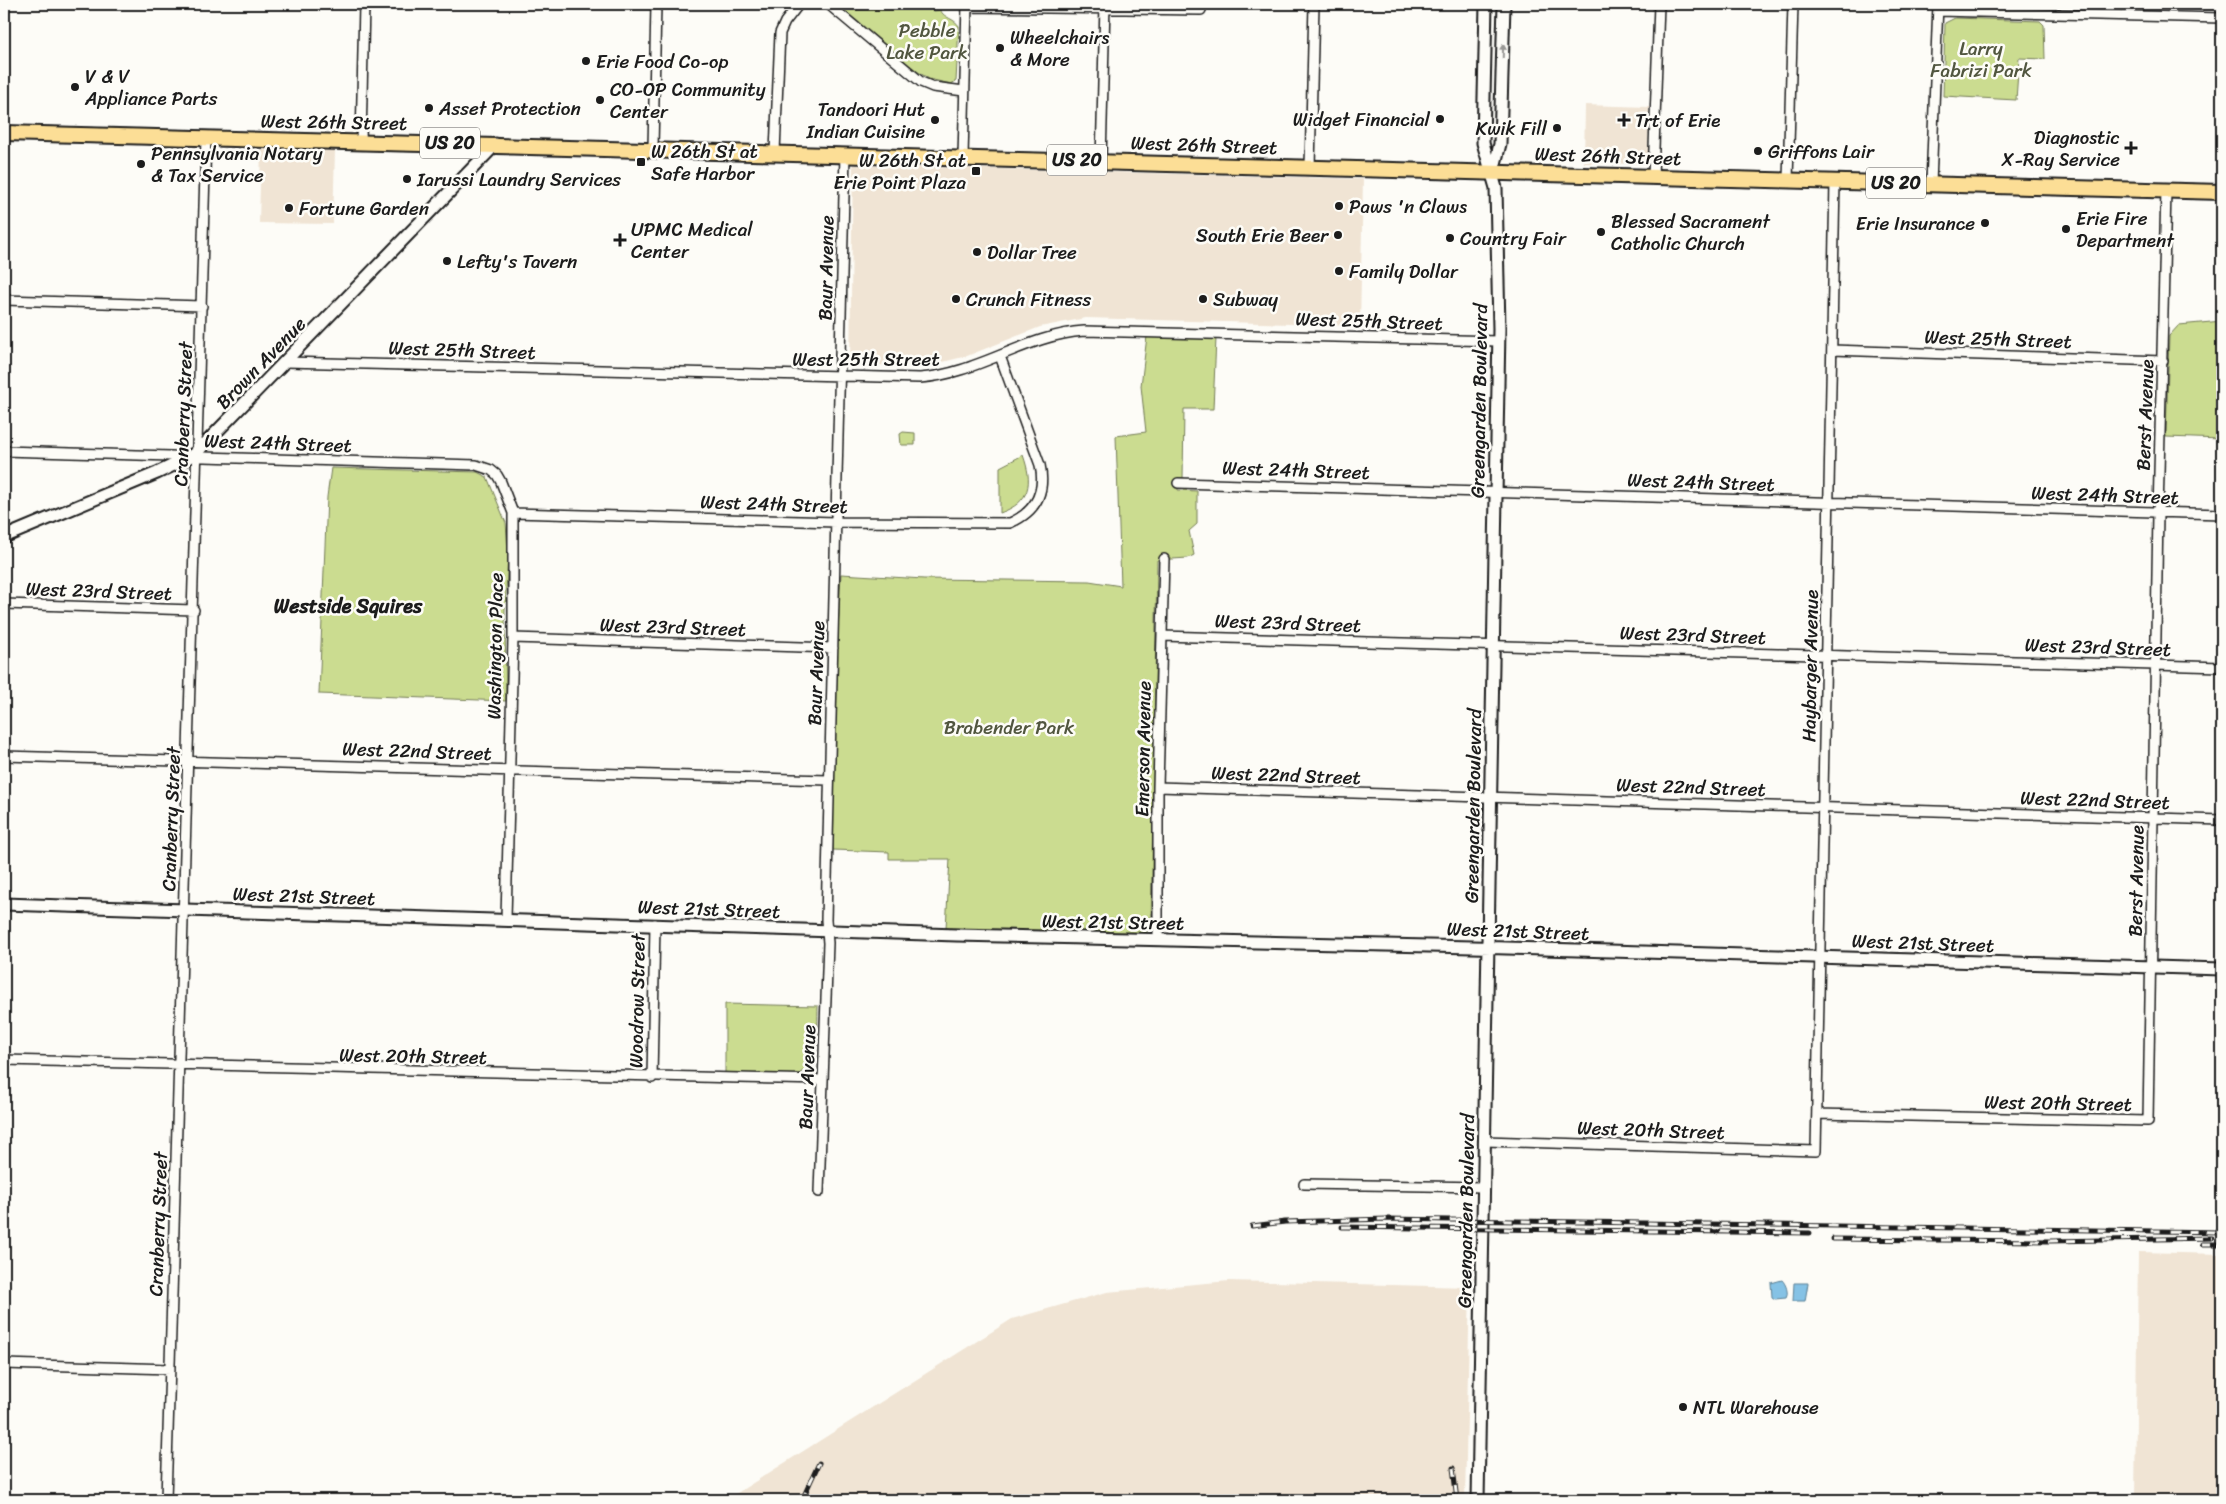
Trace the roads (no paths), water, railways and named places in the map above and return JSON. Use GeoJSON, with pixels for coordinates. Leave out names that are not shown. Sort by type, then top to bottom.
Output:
{"type":"FeatureCollection","features":[{"type":"Feature","properties":{"kind":"main road","name":"West 26th Street"},"geometry":{"type":"LineString","coordinates":[[4,132],[652,148],[2222,192]]}},
{"type":"Feature","properties":{"kind":"street"},"geometry":{"type":"LineString","coordinates":[[361,142],[364,4]]}},
{"type":"Feature","properties":{"kind":"street"},"geometry":{"type":"LineString","coordinates":[[652,148],[656,4]]}},
{"type":"Feature","properties":{"kind":"street"},"geometry":{"type":"LineString","coordinates":[[775,152],[780,33],[785,22],[799,4]]}},
{"type":"Feature","properties":{"kind":"street"},"geometry":{"type":"LineString","coordinates":[[828,4],[921,82],[933,87],[964,91]]}},
{"type":"Feature","properties":{"kind":"street"},"geometry":{"type":"LineString","coordinates":[[1310,167],[1314,4]]}},
{"type":"Feature","properties":{"kind":"street","name":"Greengarden Boulevard"},"geometry":{"type":"LineString","coordinates":[[1478,1500],[1498,341],[1498,222],[1496,188],[1493,172],[1482,143],[1486,4]]}},
{"type":"Feature","properties":{"kind":"street","name":"Greengarden Boulevard"},"geometry":{"type":"LineString","coordinates":[[1493,172],[1500,144],[1504,4]]}},
{"type":"Feature","properties":{"kind":"street"},"geometry":{"type":"LineString","coordinates":[[1653,177],[1658,4]]}},
{"type":"Feature","properties":{"kind":"street"},"geometry":{"type":"LineString","coordinates":[[1788,180],[1793,4]]}},
{"type":"Feature","properties":{"kind":"street"},"geometry":{"type":"LineString","coordinates":[[962,157],[967,5],[1031,9],[1105,6],[1200,10]]}},
{"type":"Feature","properties":{"kind":"street"},"geometry":{"type":"LineString","coordinates":[[1101,161],[1105,6]]}},
{"type":"Feature","properties":{"kind":"street"},"geometry":{"type":"LineString","coordinates":[[1931,184],[1938,7],[2222,18]]}},
{"type":"Feature","properties":{"kind":"street","name":"Cranberry Street"},"geometry":{"type":"LineString","coordinates":[[166,1500],[194,610],[195,454],[202,306],[206,138]]}},
{"type":"Feature","properties":{"kind":"street","name":"Brown Avenue"},"geometry":{"type":"LineString","coordinates":[[4,537],[157,474],[195,454],[496,144]]}},
{"type":"Feature","properties":{"kind":"street","name":"Baur Avenue"},"geometry":{"type":"LineString","coordinates":[[819,1192],[828,930],[828,780],[845,154]]}},
{"type":"Feature","properties":{"kind":"street","name":"Haybarger Avenue"},"geometry":{"type":"LineString","coordinates":[[1816,1152],[1836,182]]}},
{"type":"Feature","properties":{"kind":"street","name":"Berst Avenue"},"geometry":{"type":"LineString","coordinates":[[2148,1121],[2158,513],[2166,191]]}},
{"type":"Feature","properties":{"kind":"street"},"geometry":{"type":"LineString","coordinates":[[4,300],[202,306]]}},
{"type":"Feature","properties":{"kind":"street","name":"West 25th Street"},"geometry":{"type":"LineString","coordinates":[[286,362],[933,377],[959,372],[1045,338],[1084,331],[1498,341]]}},
{"type":"Feature","properties":{"kind":"street","name":"West 25th Street"},"geometry":{"type":"LineString","coordinates":[[1832,350],[2163,361]]}},
{"type":"Feature","properties":{"kind":"street","name":"West 24th Street"},"geometry":{"type":"LineString","coordinates":[[513,513],[1001,525],[1022,518],[1030,511],[1037,502],[1041,490],[1040,465],[1000,356]]}},
{"type":"Feature","properties":{"kind":"street","name":"West 24th Street"},"geometry":{"type":"LineString","coordinates":[[4,451],[195,454],[476,465],[491,470]]}},
{"type":"Feature","properties":{"kind":"street","name":"Washington Place"},"geometry":{"type":"LineString","coordinates":[[491,470],[502,482],[513,513],[513,638],[506,919]]}},
{"type":"Feature","properties":{"kind":"street","name":"West 24th Street"},"geometry":{"type":"LineString","coordinates":[[1178,483],[2222,514]]}},
{"type":"Feature","properties":{"kind":"street","name":"Emerson Avenue"},"geometry":{"type":"LineString","coordinates":[[1158,940],[1158,787],[1164,559]]}},
{"type":"Feature","properties":{"kind":"street","name":"West 23rd Street"},"geometry":{"type":"LineString","coordinates":[[4,604],[194,610]]}},
{"type":"Feature","properties":{"kind":"street","name":"West 23rd Street"},"geometry":{"type":"LineString","coordinates":[[1162,636],[2222,667]]}},
{"type":"Feature","properties":{"kind":"street","name":"West 23rd Street"},"geometry":{"type":"LineString","coordinates":[[513,638],[833,648]]}},
{"type":"Feature","properties":{"kind":"street","name":"West 22nd Street"},"geometry":{"type":"LineString","coordinates":[[4,756],[828,780]]}},
{"type":"Feature","properties":{"kind":"street","name":"West 22nd Street"},"geometry":{"type":"LineString","coordinates":[[1158,787],[2222,820]]}},
{"type":"Feature","properties":{"kind":"street","name":"West 21st Street"},"geometry":{"type":"LineString","coordinates":[[4,904],[1158,940],[2222,969]]}},
{"type":"Feature","properties":{"kind":"street","name":"Woodrow Street"},"geometry":{"type":"LineString","coordinates":[[652,1078],[656,924]]}},
{"type":"Feature","properties":{"kind":"street","name":"West 20th Street"},"geometry":{"type":"LineString","coordinates":[[4,1060],[652,1078],[822,1080]]}},
{"type":"Feature","properties":{"kind":"street","name":"West 20th Street"},"geometry":{"type":"LineString","coordinates":[[1817,1114],[2148,1121]]}},
{"type":"Feature","properties":{"kind":"street","name":"West 20th Street"},"geometry":{"type":"LineString","coordinates":[[1485,1141],[1816,1152]]}},
{"type":"Feature","properties":{"kind":"street"},"geometry":{"type":"LineString","coordinates":[[1304,1184],[1484,1186]]}},
{"type":"Feature","properties":{"kind":"street"},"geometry":{"type":"LineString","coordinates":[[4,1364],[170,1369]]}},
{"type":"Feature","properties":{"kind":"water"},"geometry":{"type":"Polygon","coordinates":[[[1782,1280],[1787,1289],[1787,1296],[1786,1298],[1775,1299],[1772,1297],[1771,1283],[1782,1280]]]}},
{"type":"Feature","properties":{"kind":"water"},"geometry":{"type":"Polygon","coordinates":[[[1794,1283],[1808,1283],[1805,1301],[1793,1301],[1794,1283]]]}},
{"type":"Feature","properties":{"kind":"railway"},"geometry":{"type":"LineString","coordinates":[[1252,1226],[1285,1222],[1387,1219],[2222,1232]]}},
{"type":"Feature","properties":{"kind":"railway"},"geometry":{"type":"LineString","coordinates":[[1342,1227],[1810,1233]]}},
{"type":"Feature","properties":{"kind":"railway"},"geometry":{"type":"LineString","coordinates":[[1833,1239],[2050,1241],[2212,1238]]}},
{"type":"Feature","properties":{"kind":"railway"},"geometry":{"type":"LineString","coordinates":[[2202,1244],[2222,1244]]}},
{"type":"Feature","properties":{"kind":"railway"},"geometry":{"type":"LineString","coordinates":[[802,1500],[819,1463]]}},
{"type":"Feature","properties":{"kind":"railway"},"geometry":{"type":"LineString","coordinates":[[1453,1468],[1457,1500]]}},
{"type":"Feature","properties":{"kind":"place","name":"Wheelchairs & More"},"geometry":{"type":"Point","coordinates":[1000,48]}},
{"type":"Feature","properties":{"kind":"place","name":"Erie Food Co-op"},"geometry":{"type":"Point","coordinates":[586,61]}},
{"type":"Feature","properties":{"kind":"place","name":"V & V Appliance Parts"},"geometry":{"type":"Point","coordinates":[75,87]}},
{"type":"Feature","properties":{"kind":"place","name":"CO-OP Community Center"},"geometry":{"type":"Point","coordinates":[600,100]}},
{"type":"Feature","properties":{"kind":"place","name":"Asset Protection"},"geometry":{"type":"Point","coordinates":[429,108]}},
{"type":"Feature","properties":{"kind":"place","name":"Widget Financial"},"geometry":{"type":"Point","coordinates":[1440,119]}},
{"type":"Feature","properties":{"kind":"place","name":"Tandoori Hut Indian Cuisine"},"geometry":{"type":"Point","coordinates":[935,120]}},
{"type":"Feature","properties":{"kind":"place","name":"Trt of Erie"},"geometry":{"type":"Point","coordinates":[1624,120]}},
{"type":"Feature","properties":{"kind":"place","name":"Kwik Fill"},"geometry":{"type":"Point","coordinates":[1557,128]}},
{"type":"Feature","properties":{"kind":"place","name":"Diagnostic X-Ray Service"},"geometry":{"type":"Point","coordinates":[2131,148]}},
{"type":"Feature","properties":{"kind":"place","name":"Griffons Lair"},"geometry":{"type":"Point","coordinates":[1758,151]}},
{"type":"Feature","properties":{"kind":"place","name":"W 26th St at Safe Harbor"},"geometry":{"type":"Point","coordinates":[641,162]}},
{"type":"Feature","properties":{"kind":"place","name":"Pennsylvania Notary & Tax Service"},"geometry":{"type":"Point","coordinates":[141,164]}},
{"type":"Feature","properties":{"kind":"place","name":"W 26th St at Erie Point Plaza"},"geometry":{"type":"Point","coordinates":[976,171]}},
{"type":"Feature","properties":{"kind":"place","name":"Iarussi Laundry Services"},"geometry":{"type":"Point","coordinates":[407,179]}},
{"type":"Feature","properties":{"kind":"place","name":"Paws 'n Claws"},"geometry":{"type":"Point","coordinates":[1339,206]}},
{"type":"Feature","properties":{"kind":"place","name":"Fortune Garden"},"geometry":{"type":"Point","coordinates":[289,208]}},
{"type":"Feature","properties":{"kind":"place","name":"Erie Insurance"},"geometry":{"type":"Point","coordinates":[1985,223]}},
{"type":"Feature","properties":{"kind":"place","name":"Erie Fire Department"},"geometry":{"type":"Point","coordinates":[2066,229]}},
{"type":"Feature","properties":{"kind":"place","name":"Blessed Sacrament Catholic Church"},"geometry":{"type":"Point","coordinates":[1601,232]}},
{"type":"Feature","properties":{"kind":"place","name":"South Erie Beer"},"geometry":{"type":"Point","coordinates":[1338,235]}},
{"type":"Feature","properties":{"kind":"place","name":"Country Fair"},"geometry":{"type":"Point","coordinates":[1450,238]}},
{"type":"Feature","properties":{"kind":"place","name":"UPMC Medical Center"},"geometry":{"type":"Point","coordinates":[620,240]}},
{"type":"Feature","properties":{"kind":"place","name":"Dollar Tree"},"geometry":{"type":"Point","coordinates":[977,252]}},
{"type":"Feature","properties":{"kind":"place","name":"Lefty's Tavern"},"geometry":{"type":"Point","coordinates":[447,261]}},
{"type":"Feature","properties":{"kind":"place","name":"Family Dollar"},"geometry":{"type":"Point","coordinates":[1339,271]}},
{"type":"Feature","properties":{"kind":"place","name":"Crunch Fitness"},"geometry":{"type":"Point","coordinates":[956,299]}},
{"type":"Feature","properties":{"kind":"place","name":"Subway"},"geometry":{"type":"Point","coordinates":[1203,299]}},
{"type":"Feature","properties":{"kind":"place","name":"NTL Warehouse"},"geometry":{"type":"Point","coordinates":[1683,1407]}},
{"type":"Feature","properties":{"kind":"district","name":"Westside Squires"},"geometry":{"type":"Point","coordinates":[348,606]}},
{"type":"Feature","properties":{"kind":"park label","name":"Pebble Lake Park"},"geometry":{"type":"Point","coordinates":[927,41]}},
{"type":"Feature","properties":{"kind":"park label","name":"Larry Fabrizi Park"},"geometry":{"type":"Point","coordinates":[1981,59]}},
{"type":"Feature","properties":{"kind":"park label","name":"Brabender Park"},"geometry":{"type":"Point","coordinates":[1009,727]}}]}
